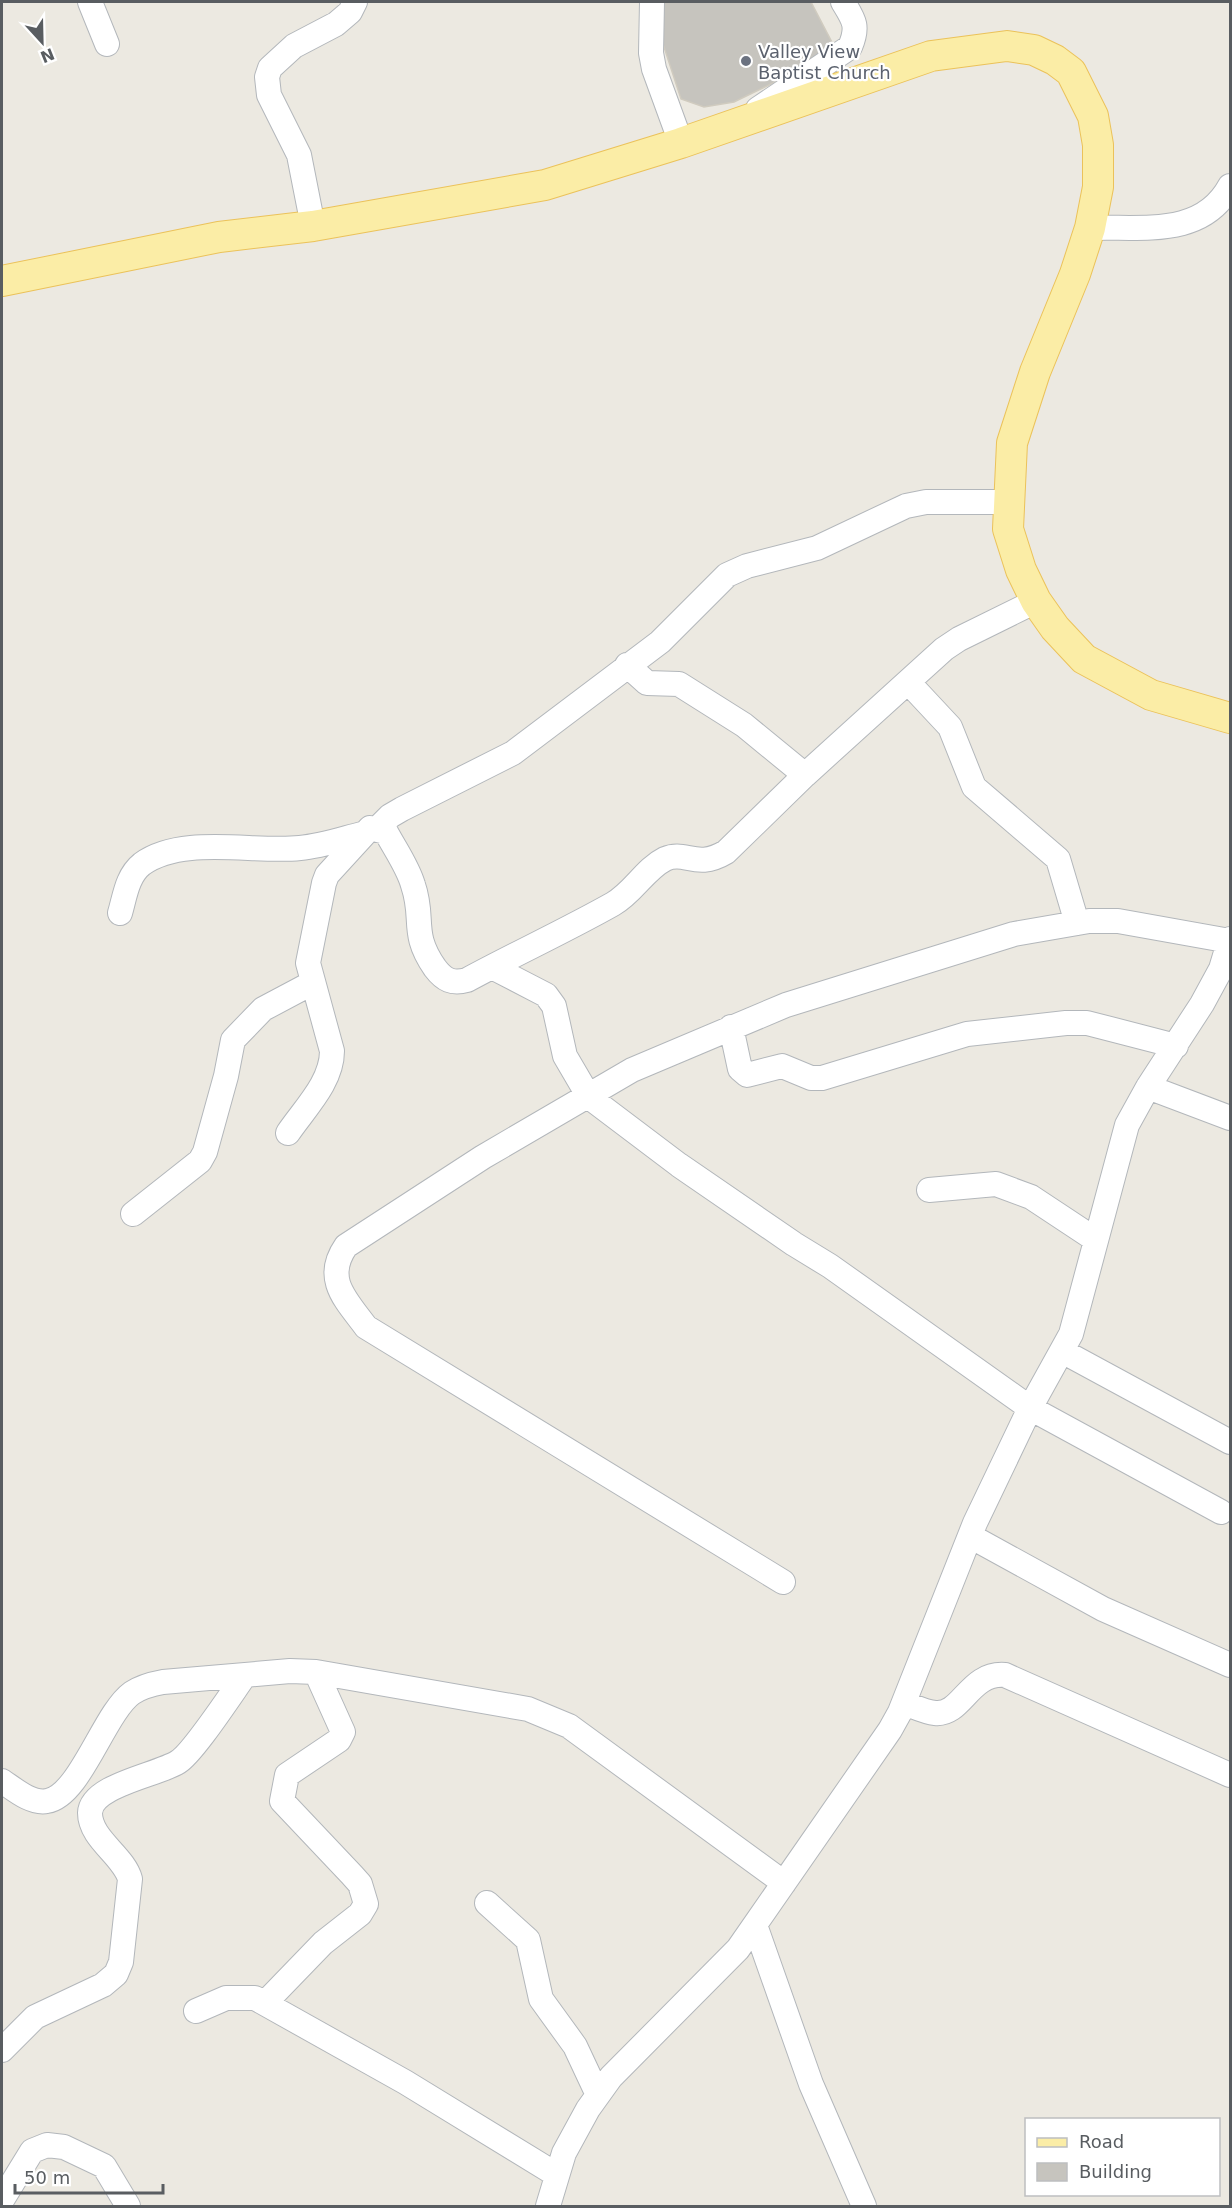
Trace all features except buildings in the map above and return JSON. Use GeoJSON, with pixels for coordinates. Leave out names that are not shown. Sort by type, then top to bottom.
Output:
{"type":"FeatureCollection","features":[{"type":"Feature","properties":{"kind":"main road"},"geometry":{"type":"LineString","coordinates":[[2,281],[219,237],[313,226],[545,184],[681,143],[931,56],[1006,46],[1034,50],[1055,60],[1071,72],[1093,116],[1098,145],[1098,187],[1090,228],[1075,274],[1023,407],[1012,443],[1008,529],[1021,570],[1036,601],[1055,628],[1084,659],[1151,695],[1230,718]]}},
{"type":"Feature","properties":{"kind":"street"},"geometry":{"type":"LineString","coordinates":[[90,2],[107,44]]}},
{"type":"Feature","properties":{"kind":"street"},"geometry":{"type":"LineString","coordinates":[[313,226],[298,155],[270,95],[267,76],[270,68],[294,46],[336,24],[350,12],[355,2]]}},
{"type":"Feature","properties":{"kind":"street"},"geometry":{"type":"LineString","coordinates":[[652,2],[651,54],[654,69],[681,143]]}},
{"type":"Feature","properties":{"kind":"street"},"geometry":{"type":"LineString","coordinates":[[738,122],[850,47],[854,36],[855,19],[843,2]]}},
{"type":"Feature","properties":{"kind":"street"},"geometry":{"type":"LineString","coordinates":[[1090,228],[1191,223],[1215,208],[1230,186]]}},
{"type":"Feature","properties":{"kind":"street"},"geometry":{"type":"LineString","coordinates":[[288,1133],[327,1076],[332,1062],[332,1051],[312,983],[309,950],[324,883],[327,875],[370,831],[402,809],[513,753],[669,635],[727,575],[747,566],[817,548],[906,506],[927,502],[1008,502]]}},
{"type":"Feature","properties":{"kind":"street"},"geometry":{"type":"LineString","coordinates":[[120,913],[132,874],[142,864],[161,854],[197,848],[299,848],[370,831],[386,832],[413,885],[420,944],[440,975],[456,983],[492,967],[615,903],[662,861],[679,857],[699,862],[713,860],[726,852],[805,775],[959,639],[1036,601]]}},
{"type":"Feature","properties":{"kind":"street"},"geometry":{"type":"LineString","coordinates":[[627,666],[647,683],[679,684],[744,725],[805,775]]}},
{"type":"Feature","properties":{"kind":"street"},"geometry":{"type":"LineString","coordinates":[[908,682],[950,727],[974,787],[1058,859],[1077,923]]}},
{"type":"Feature","properties":{"kind":"street"},"geometry":{"type":"LineString","coordinates":[[548,2206],[564,2153],[598,2095],[611,2077],[738,1949],[890,1730],[904,1703],[970,1536],[1030,1408],[1071,1334],[1127,1125],[1221,969],[1230,940],[1118,921],[1077,923],[1014,934],[985,942],[786,1005],[650,1061],[483,1157],[346,1246],[336,1260],[336,1278],[339,1286],[366,1327],[783,1582]]}},
{"type":"Feature","properties":{"kind":"street"},"geometry":{"type":"LineString","coordinates":[[492,967],[546,995],[554,1006],[565,1056],[589,1097],[679,1165],[830,1266],[1030,1408],[1221,1512]]}},
{"type":"Feature","properties":{"kind":"street"},"geometry":{"type":"LineString","coordinates":[[133,1214],[191,1168],[205,1152],[226,1076],[232,1040],[238,1032],[274,1001],[312,983]]}},
{"type":"Feature","properties":{"kind":"street"},"geometry":{"type":"LineString","coordinates":[[731,1028],[740,1069],[747,1075],[782,1066],[811,1078],[822,1078],[968,1034],[1066,1023],[1087,1023],[1176,1046]]}},
{"type":"Feature","properties":{"kind":"street"},"geometry":{"type":"LineString","coordinates":[[1148,1087],[1230,1118]]}},
{"type":"Feature","properties":{"kind":"street"},"geometry":{"type":"LineString","coordinates":[[929,1190],[996,1185],[1030,1197],[1096,1240]]}},
{"type":"Feature","properties":{"kind":"street"},"geometry":{"type":"LineString","coordinates":[[1062,1351],[1230,1442]]}},
{"type":"Feature","properties":{"kind":"street"},"geometry":{"type":"LineString","coordinates":[[970,1536],[1103,1608],[1230,1665]]}},
{"type":"Feature","properties":{"kind":"street"},"geometry":{"type":"LineString","coordinates":[[2,1781],[26,1797],[46,1802],[63,1795],[117,1710],[131,1694],[163,1682],[316,1672],[528,1709],[549,1716],[569,1726],[784,1883]]}},
{"type":"Feature","properties":{"kind":"street"},"geometry":{"type":"LineString","coordinates":[[265,2003],[323,1943],[360,1914],[366,1904],[356,1879],[282,1801],[287,1774],[339,1740],[343,1732],[316,1672]]}},
{"type":"Feature","properties":{"kind":"street"},"geometry":{"type":"LineString","coordinates":[[904,1703],[934,1713],[945,1712],[983,1678],[993,1674],[1005,1675],[1230,1776]]}},
{"type":"Feature","properties":{"kind":"street"},"geometry":{"type":"LineString","coordinates":[[2,2050],[35,2017],[111,1981],[121,1962],[130,1878],[127,1867],[94,1826],[90,1814],[93,1803],[113,1788],[178,1762],[245,1675]]}},
{"type":"Feature","properties":{"kind":"street"},"geometry":{"type":"LineString","coordinates":[[488,1903],[528,1940],[541,1999],[575,2046],[598,2095]]}},
{"type":"Feature","properties":{"kind":"street"},"geometry":{"type":"LineString","coordinates":[[755,1925],[811,2084],[864,2206]]}},
{"type":"Feature","properties":{"kind":"street"},"geometry":{"type":"LineString","coordinates":[[196,2011],[226,1998],[241,1996],[255,1998],[405,2082],[557,2175]]}},
{"type":"Feature","properties":{"kind":"street"},"geometry":{"type":"LineString","coordinates":[[2,2200],[32,2151],[47,2145],[64,2146],[104,2166],[129,2206]]}},
{"type":"Feature","properties":{"kind":"place","name":"Valley View Baptist Church"},"geometry":{"type":"Point","coordinates":[746,61]}}]}
